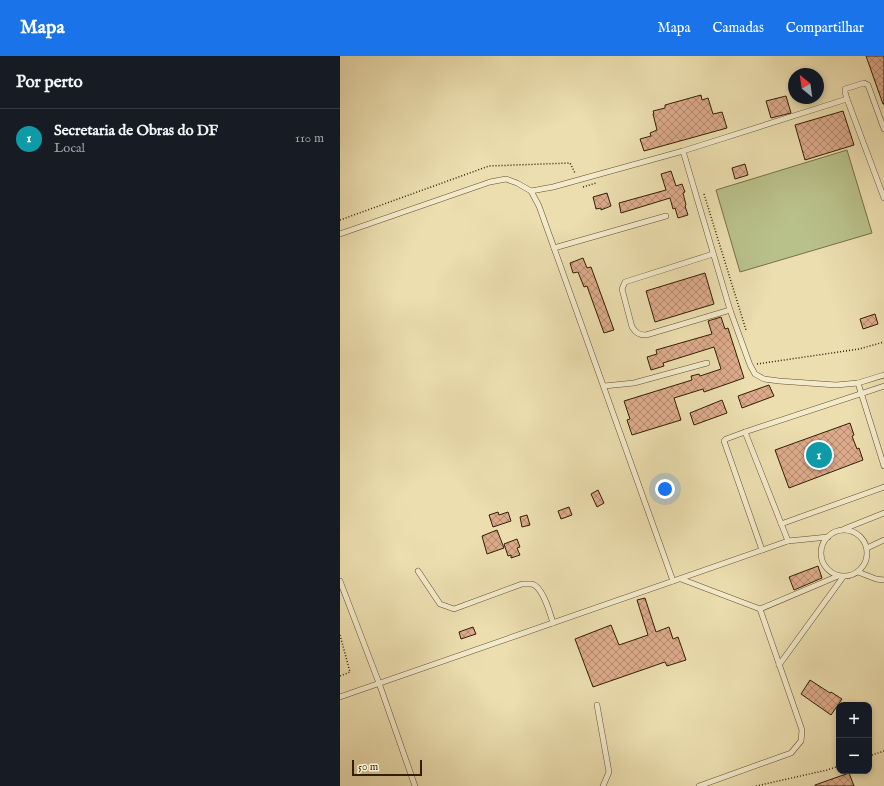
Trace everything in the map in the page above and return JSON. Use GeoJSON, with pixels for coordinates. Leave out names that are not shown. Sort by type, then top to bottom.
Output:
{"type":"FeatureCollection","features":[{"type":"Feature","properties":{"kind":"lane"},"geometry":{"type":"LineString","coordinates":[[884,129],[866,83],[845,89],[847,100],[882,184],[884,198]]}},
{"type":"Feature","properties":{"kind":"lane"},"geometry":{"type":"LineString","coordinates":[[531,191],[553,187],[683,151],[847,100]]}},
{"type":"Feature","properties":{"kind":"lane"},"geometry":{"type":"LineString","coordinates":[[683,151],[730,310],[750,365],[755,374],[764,379],[836,385],[858,383],[884,375]]}},
{"type":"Feature","properties":{"kind":"lane"},"geometry":{"type":"LineString","coordinates":[[340,234],[490,182],[506,179],[531,191],[539,206],[674,581]]}},
{"type":"Feature","properties":{"kind":"lane"},"geometry":{"type":"LineString","coordinates":[[554,248],[666,216]]}},
{"type":"Feature","properties":{"kind":"lane"},"geometry":{"type":"LineString","coordinates":[[713,254],[625,282],[622,289],[632,327],[640,335],[646,335],[730,310]]}},
{"type":"Feature","properties":{"kind":"lane"},"geometry":{"type":"LineString","coordinates":[[604,386],[634,383],[707,363]]}},
{"type":"Feature","properties":{"kind":"lane"},"geometry":{"type":"LineString","coordinates":[[858,383],[884,466]]}},
{"type":"Feature","properties":{"kind":"lane"},"geometry":{"type":"LineString","coordinates":[[762,550],[724,443],[726,439],[884,386]]}},
{"type":"Feature","properties":{"kind":"lane"},"geometry":{"type":"LineString","coordinates":[[745,432],[788,541]]}},
{"type":"Feature","properties":{"kind":"lane"},"geometry":{"type":"LineString","coordinates":[[781,524],[884,487]]}},
{"type":"Feature","properties":{"kind":"lane"},"geometry":{"type":"LineString","coordinates":[[841,576],[826,569],[821,556],[823,542],[835,532],[884,513]]}},
{"type":"Feature","properties":{"kind":"lane"},"geometry":{"type":"LineString","coordinates":[[681,579],[760,609],[841,576],[853,575],[858,572],[866,562],[867,548],[859,534],[843,530]]}},
{"type":"Feature","properties":{"kind":"lane"},"geometry":{"type":"LineString","coordinates":[[340,697],[788,541],[828,537]]}},
{"type":"Feature","properties":{"kind":"lane"},"geometry":{"type":"LineString","coordinates":[[867,548],[884,540]]}},
{"type":"Feature","properties":{"kind":"lane"},"geometry":{"type":"LineString","coordinates":[[418,570],[440,604],[454,609],[522,584],[531,584],[537,587],[545,601],[553,623]]}},
{"type":"Feature","properties":{"kind":"lane"},"geometry":{"type":"LineString","coordinates":[[858,572],[876,579],[884,580]]}},
{"type":"Feature","properties":{"kind":"lane"},"geometry":{"type":"LineString","coordinates":[[779,664],[841,576]]}},
{"type":"Feature","properties":{"kind":"lane"},"geometry":{"type":"LineString","coordinates":[[340,581],[379,683],[414,786]]}},
{"type":"Feature","properties":{"kind":"lane"},"geometry":{"type":"LineString","coordinates":[[699,786],[790,754],[801,741],[802,730],[760,609]]}},
{"type":"Feature","properties":{"kind":"lane"},"geometry":{"type":"LineString","coordinates":[[597,705],[609,772],[603,786]]}},
{"type":"Feature","properties":{"kind":"path"},"geometry":{"type":"LineString","coordinates":[[340,220],[488,166],[570,163],[583,187],[598,183]]}},
{"type":"Feature","properties":{"kind":"path"},"geometry":{"type":"LineString","coordinates":[[704,192],[747,334]]}},
{"type":"Feature","properties":{"kind":"path"},"geometry":{"type":"LineString","coordinates":[[756,364],[859,349],[884,342]]}},
{"type":"Feature","properties":{"kind":"path"},"geometry":{"type":"LineString","coordinates":[[340,635],[350,672],[340,676]]}},
{"type":"Feature","properties":{"kind":"path"},"geometry":{"type":"LineString","coordinates":[[872,755],[884,751]]}},
{"type":"Feature","properties":{"kind":"path"},"geometry":{"type":"LineString","coordinates":[[756,786],[836,767]]}},
{"type":"Feature","properties":{"kind":"green space"},"geometry":{"type":"Polygon","coordinates":[[[847,150],[872,233],[740,272],[716,190],[847,150]]]}},
{"type":"Feature","properties":{"kind":"building"},"geometry":{"type":"Polygon","coordinates":[[[866,56],[884,56],[884,104],[883,104],[866,56]]]}},
{"type":"Feature","properties":{"kind":"building"},"geometry":{"type":"Polygon","coordinates":[[[701,95],[702,100],[708,98],[713,114],[722,112],[727,128],[644,151],[640,139],[651,136],[650,133],[657,130],[653,111],[665,108],[665,105],[701,95]]]}},
{"type":"Feature","properties":{"kind":"building"},"geometry":{"type":"Polygon","coordinates":[[[786,96],[791,113],[771,118],[766,101],[786,96]]]}},
{"type":"Feature","properties":{"kind":"building"},"geometry":{"type":"Polygon","coordinates":[[[843,111],[854,145],[805,160],[795,125],[843,111]]]}},
{"type":"Feature","properties":{"kind":"building"},"geometry":{"type":"Polygon","coordinates":[[[745,164],[748,175],[735,179],[732,168],[745,164]]]}},
{"type":"Feature","properties":{"kind":"building"},"geometry":{"type":"Polygon","coordinates":[[[671,171],[676,186],[682,184],[685,192],[683,193],[688,215],[678,218],[675,208],[673,209],[670,198],[621,213],[619,203],[666,190],[661,174],[671,171]]]}},
{"type":"Feature","properties":{"kind":"building"},"geometry":{"type":"Polygon","coordinates":[[[607,193],[611,206],[601,210],[601,208],[596,209],[593,197],[607,193]]]}},
{"type":"Feature","properties":{"kind":"building"},"geometry":{"type":"Polygon","coordinates":[[[583,258],[587,268],[591,267],[614,330],[604,333],[587,286],[584,287],[578,272],[573,273],[570,263],[583,258]]]}},
{"type":"Feature","properties":{"kind":"building"},"geometry":{"type":"Polygon","coordinates":[[[705,273],[714,304],[655,322],[646,291],[705,273]]]}},
{"type":"Feature","properties":{"kind":"building"},"geometry":{"type":"Polygon","coordinates":[[[875,314],[878,324],[863,329],[860,319],[875,314]]]}},
{"type":"Feature","properties":{"kind":"building"},"geometry":{"type":"Polygon","coordinates":[[[721,317],[725,329],[728,328],[744,378],[704,392],[703,389],[674,398],[681,420],[632,435],[627,420],[630,419],[624,401],[692,380],[691,376],[699,374],[700,376],[721,369],[714,347],[663,363],[664,366],[651,370],[647,357],[657,354],[656,350],[712,334],[708,321],[721,317]]]}},
{"type":"Feature","properties":{"kind":"building"},"geometry":{"type":"Polygon","coordinates":[[[769,385],[774,396],[742,408],[738,396],[769,385]]]}},
{"type":"Feature","properties":{"kind":"building"},"geometry":{"type":"Polygon","coordinates":[[[722,400],[727,413],[694,425],[690,413],[722,400]]]}},
{"type":"Feature","properties":{"kind":"building"},"geometry":{"type":"Polygon","coordinates":[[[850,423],[854,435],[852,436],[857,449],[859,448],[863,460],[789,488],[775,450],[850,423]]]}},
{"type":"Feature","properties":{"kind":"building"},"geometry":{"type":"Polygon","coordinates":[[[598,490],[604,503],[597,507],[591,494],[598,490]]]}},
{"type":"Feature","properties":{"kind":"building"},"geometry":{"type":"Polygon","coordinates":[[[569,507],[572,515],[561,519],[558,511],[569,507]]]}},
{"type":"Feature","properties":{"kind":"building"},"geometry":{"type":"Polygon","coordinates":[[[498,512],[499,515],[508,512],[511,521],[493,527],[489,515],[498,512]]]}},
{"type":"Feature","properties":{"kind":"building"},"geometry":{"type":"Polygon","coordinates":[[[527,515],[530,525],[522,527],[520,517],[527,515]]]}},
{"type":"Feature","properties":{"kind":"building"},"geometry":{"type":"Polygon","coordinates":[[[497,530],[504,548],[487,554],[482,536],[497,530]]]}},
{"type":"Feature","properties":{"kind":"building"},"geometry":{"type":"Polygon","coordinates":[[[517,539],[520,547],[517,548],[520,555],[511,558],[511,555],[508,556],[504,544],[517,539]]]}},
{"type":"Feature","properties":{"kind":"building"},"geometry":{"type":"Polygon","coordinates":[[[818,566],[822,578],[794,590],[789,577],[818,566]]]}},
{"type":"Feature","properties":{"kind":"building"},"geometry":{"type":"Polygon","coordinates":[[[645,598],[656,632],[669,627],[673,639],[678,637],[686,660],[667,666],[665,662],[593,687],[575,639],[611,625],[619,645],[648,635],[637,600],[645,598]]]}},
{"type":"Feature","properties":{"kind":"building"},"geometry":{"type":"Polygon","coordinates":[[[473,627],[476,634],[461,639],[459,632],[473,627]]]}},
{"type":"Feature","properties":{"kind":"building"},"geometry":{"type":"Polygon","coordinates":[[[810,680],[842,699],[840,702],[836,702],[836,708],[831,715],[801,694],[810,680]]]}},
{"type":"Feature","properties":{"kind":"building"},"geometry":{"type":"Polygon","coordinates":[[[849,774],[854,786],[815,786],[849,774]]]}},
{"type":"Feature","properties":{"kind":"place","name":"Secretaria de Obras do DF"},"geometry":{"type":"Point","coordinates":[819,455]}}]}
